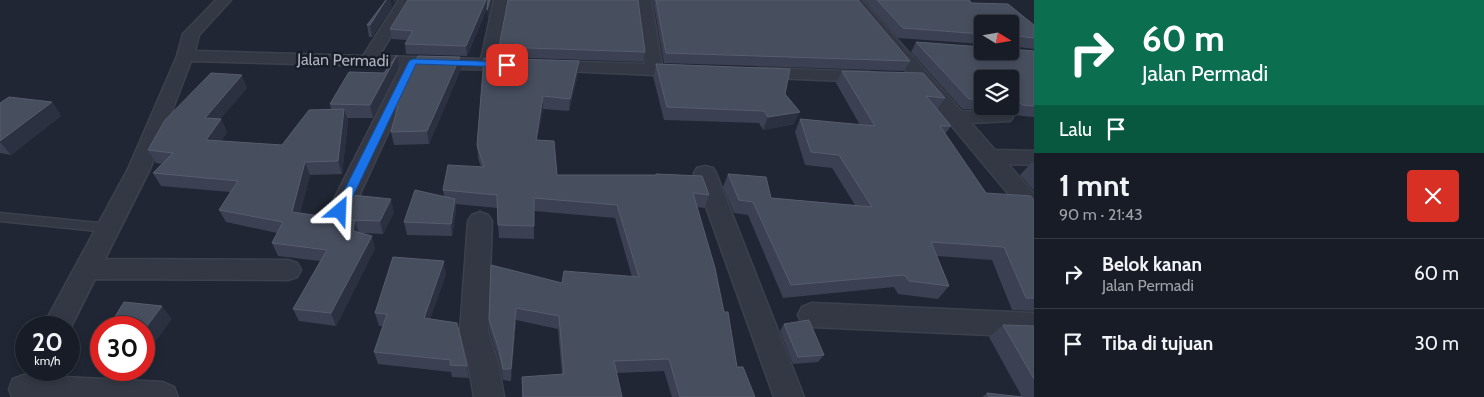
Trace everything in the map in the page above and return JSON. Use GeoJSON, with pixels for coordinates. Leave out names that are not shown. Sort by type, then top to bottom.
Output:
{"type":"FeatureCollection","features":[{"type":"Feature","properties":{"kind":"street"},"geometry":{"type":"LineString","coordinates":[[62,316],[139,169],[185,56],[191,34],[224,0]]}},
{"type":"Feature","properties":{"kind":"street"},"geometry":{"type":"LineString","coordinates":[[368,61],[406,0]]}},
{"type":"Feature","properties":{"kind":"street"},"geometry":{"type":"LineString","coordinates":[[488,64],[501,0]]}},
{"type":"Feature","properties":{"kind":"street"},"geometry":{"type":"LineString","coordinates":[[644,0],[654,70]]}},
{"type":"Feature","properties":{"kind":"street"},"geometry":{"type":"LineString","coordinates":[[854,0],[1034,210]]}},
{"type":"Feature","properties":{"kind":"street"},"geometry":{"type":"LineString","coordinates":[[891,44],[910,46]]}},
{"type":"Feature","properties":{"kind":"street","name":"Jalan Permadi"},"geometry":{"type":"LineString","coordinates":[[185,56],[413,61],[703,72]]}},
{"type":"Feature","properties":{"kind":"street"},"geometry":{"type":"LineString","coordinates":[[340,211],[413,61]]}},
{"type":"Feature","properties":{"kind":"street"},"geometry":{"type":"LineString","coordinates":[[743,73],[881,78]]}},
{"type":"Feature","properties":{"kind":"street"},"geometry":{"type":"LineString","coordinates":[[901,78],[920,79]]}},
{"type":"Feature","properties":{"kind":"street"},"geometry":{"type":"LineString","coordinates":[[954,117],[1003,118]]}},
{"type":"Feature","properties":{"kind":"street"},"geometry":{"type":"LineString","coordinates":[[989,157],[1034,158]]}},
{"type":"Feature","properties":{"kind":"street"},"geometry":{"type":"LineString","coordinates":[[705,173],[789,397]]}},
{"type":"Feature","properties":{"kind":"street"},"geometry":{"type":"LineString","coordinates":[[480,221],[474,332],[483,362],[489,397]]}},
{"type":"Feature","properties":{"kind":"street"},"geometry":{"type":"LineString","coordinates":[[86,270],[288,270]]}},
{"type":"Feature","properties":{"kind":"street"},"geometry":{"type":"LineString","coordinates":[[812,315],[1034,325]]}},
{"type":"Feature","properties":{"kind":"street"},"geometry":{"type":"LineString","coordinates":[[25,385],[163,397]]}},
{"type":"Feature","properties":{"kind":"lane"},"geometry":{"type":"LineString","coordinates":[[0,217],[108,228]]}},
{"type":"Feature","properties":{"kind":"building"},"geometry":{"type":"Polygon","coordinates":[[[386,0],[370,25],[367,25],[386,0]]]}},
{"type":"Feature","properties":{"kind":"building"},"geometry":{"type":"Polygon","coordinates":[[[408,0],[486,0],[466,46],[405,44],[413,31],[390,29],[408,0]]]}},
{"type":"Feature","properties":{"kind":"building"},"geometry":{"type":"Polygon","coordinates":[[[508,0],[638,0],[645,52],[499,47],[508,0]]]}},
{"type":"Feature","properties":{"kind":"building"},"geometry":{"type":"Polygon","coordinates":[[[656,0],[858,0],[910,61],[666,53],[656,0]]]}},
{"type":"Feature","properties":{"kind":"building"},"geometry":{"type":"Polygon","coordinates":[[[877,0],[969,0],[972,3],[1008,4],[1034,25],[1034,38],[1019,36],[1019,15],[974,15],[974,33],[903,28],[877,0]]]}},
{"type":"Feature","properties":{"kind":"building"},"geometry":{"type":"Polygon","coordinates":[[[916,42],[974,46],[974,60],[1019,60],[1019,50],[1034,51],[1034,106],[1022,105],[1019,101],[1019,70],[974,70],[974,99],[969,99],[916,42]]]}},
{"type":"Feature","properties":{"kind":"building"},"geometry":{"type":"Polygon","coordinates":[[[397,55],[370,105],[330,104],[349,72],[384,73],[397,55]]]}},
{"type":"Feature","properties":{"kind":"building"},"geometry":{"type":"Polygon","coordinates":[[[418,56],[460,57],[427,131],[391,132],[398,106],[394,106],[418,56]]]}},
{"type":"Feature","properties":{"kind":"building"},"geometry":{"type":"Polygon","coordinates":[[[484,58],[579,61],[570,99],[543,96],[536,140],[554,141],[557,175],[656,174],[702,176],[709,195],[693,193],[715,268],[724,312],[728,312],[737,367],[743,367],[755,397],[680,397],[669,359],[614,361],[622,397],[523,397],[522,377],[564,374],[559,316],[516,308],[511,369],[503,369],[489,319],[491,265],[562,283],[564,271],[639,277],[617,205],[534,198],[534,226],[498,225],[497,195],[443,190],[448,165],[484,167],[477,145],[484,58]]]}},
{"type":"Feature","properties":{"kind":"building"},"geometry":{"type":"Polygon","coordinates":[[[656,64],[790,69],[785,94],[800,112],[768,117],[764,111],[667,107],[656,64]]]}},
{"type":"Feature","properties":{"kind":"building"},"geometry":{"type":"Polygon","coordinates":[[[842,71],[923,73],[945,98],[926,96],[951,126],[940,126],[986,193],[1031,196],[1034,200],[1034,298],[1026,298],[1004,247],[931,242],[949,286],[909,281],[904,275],[791,285],[753,202],[739,200],[728,174],[766,177],[771,198],[872,207],[839,155],[811,152],[800,119],[875,126],[842,71]]]}},
{"type":"Feature","properties":{"kind":"building"},"geometry":{"type":"Polygon","coordinates":[[[211,73],[242,75],[205,118],[221,119],[206,140],[282,145],[309,110],[344,109],[338,161],[305,162],[292,212],[335,218],[339,207],[346,205],[352,195],[391,199],[380,221],[355,220],[353,231],[372,236],[331,313],[293,309],[327,250],[272,243],[283,222],[219,210],[238,181],[153,173],[173,153],[148,150],[165,120],[211,73]]]}},
{"type":"Feature","properties":{"kind":"building"},"geometry":{"type":"Polygon","coordinates":[[[9,97],[52,102],[0,141],[0,103],[9,97]]]}},
{"type":"Feature","properties":{"kind":"building"},"geometry":{"type":"Polygon","coordinates":[[[415,190],[455,199],[451,224],[404,222],[415,190]]]}},
{"type":"Feature","properties":{"kind":"building"},"geometry":{"type":"Polygon","coordinates":[[[393,257],[444,261],[424,318],[457,323],[467,366],[450,365],[451,360],[374,352],[387,314],[375,313],[393,257]]]}},
{"type":"Feature","properties":{"kind":"building"},"geometry":{"type":"Polygon","coordinates":[[[124,302],[162,306],[154,316],[115,316],[124,302]]]}},
{"type":"Feature","properties":{"kind":"building"},"geometry":{"type":"Polygon","coordinates":[[[809,320],[824,355],[798,357],[784,324],[809,320]]]}},
{"type":"Feature","properties":{"kind":"building"},"geometry":{"type":"Polygon","coordinates":[[[1003,325],[1034,326],[1034,379],[1003,325]]]}},
{"type":"Feature","properties":{"kind":"building"},"geometry":{"type":"Polygon","coordinates":[[[987,393],[1022,397],[989,397],[987,393]]]}},
{"type":"Feature","properties":{"kind":"route"},"geometry":{"type":"LineString","coordinates":[[340,211],[413,61],[507,65]]}}]}
